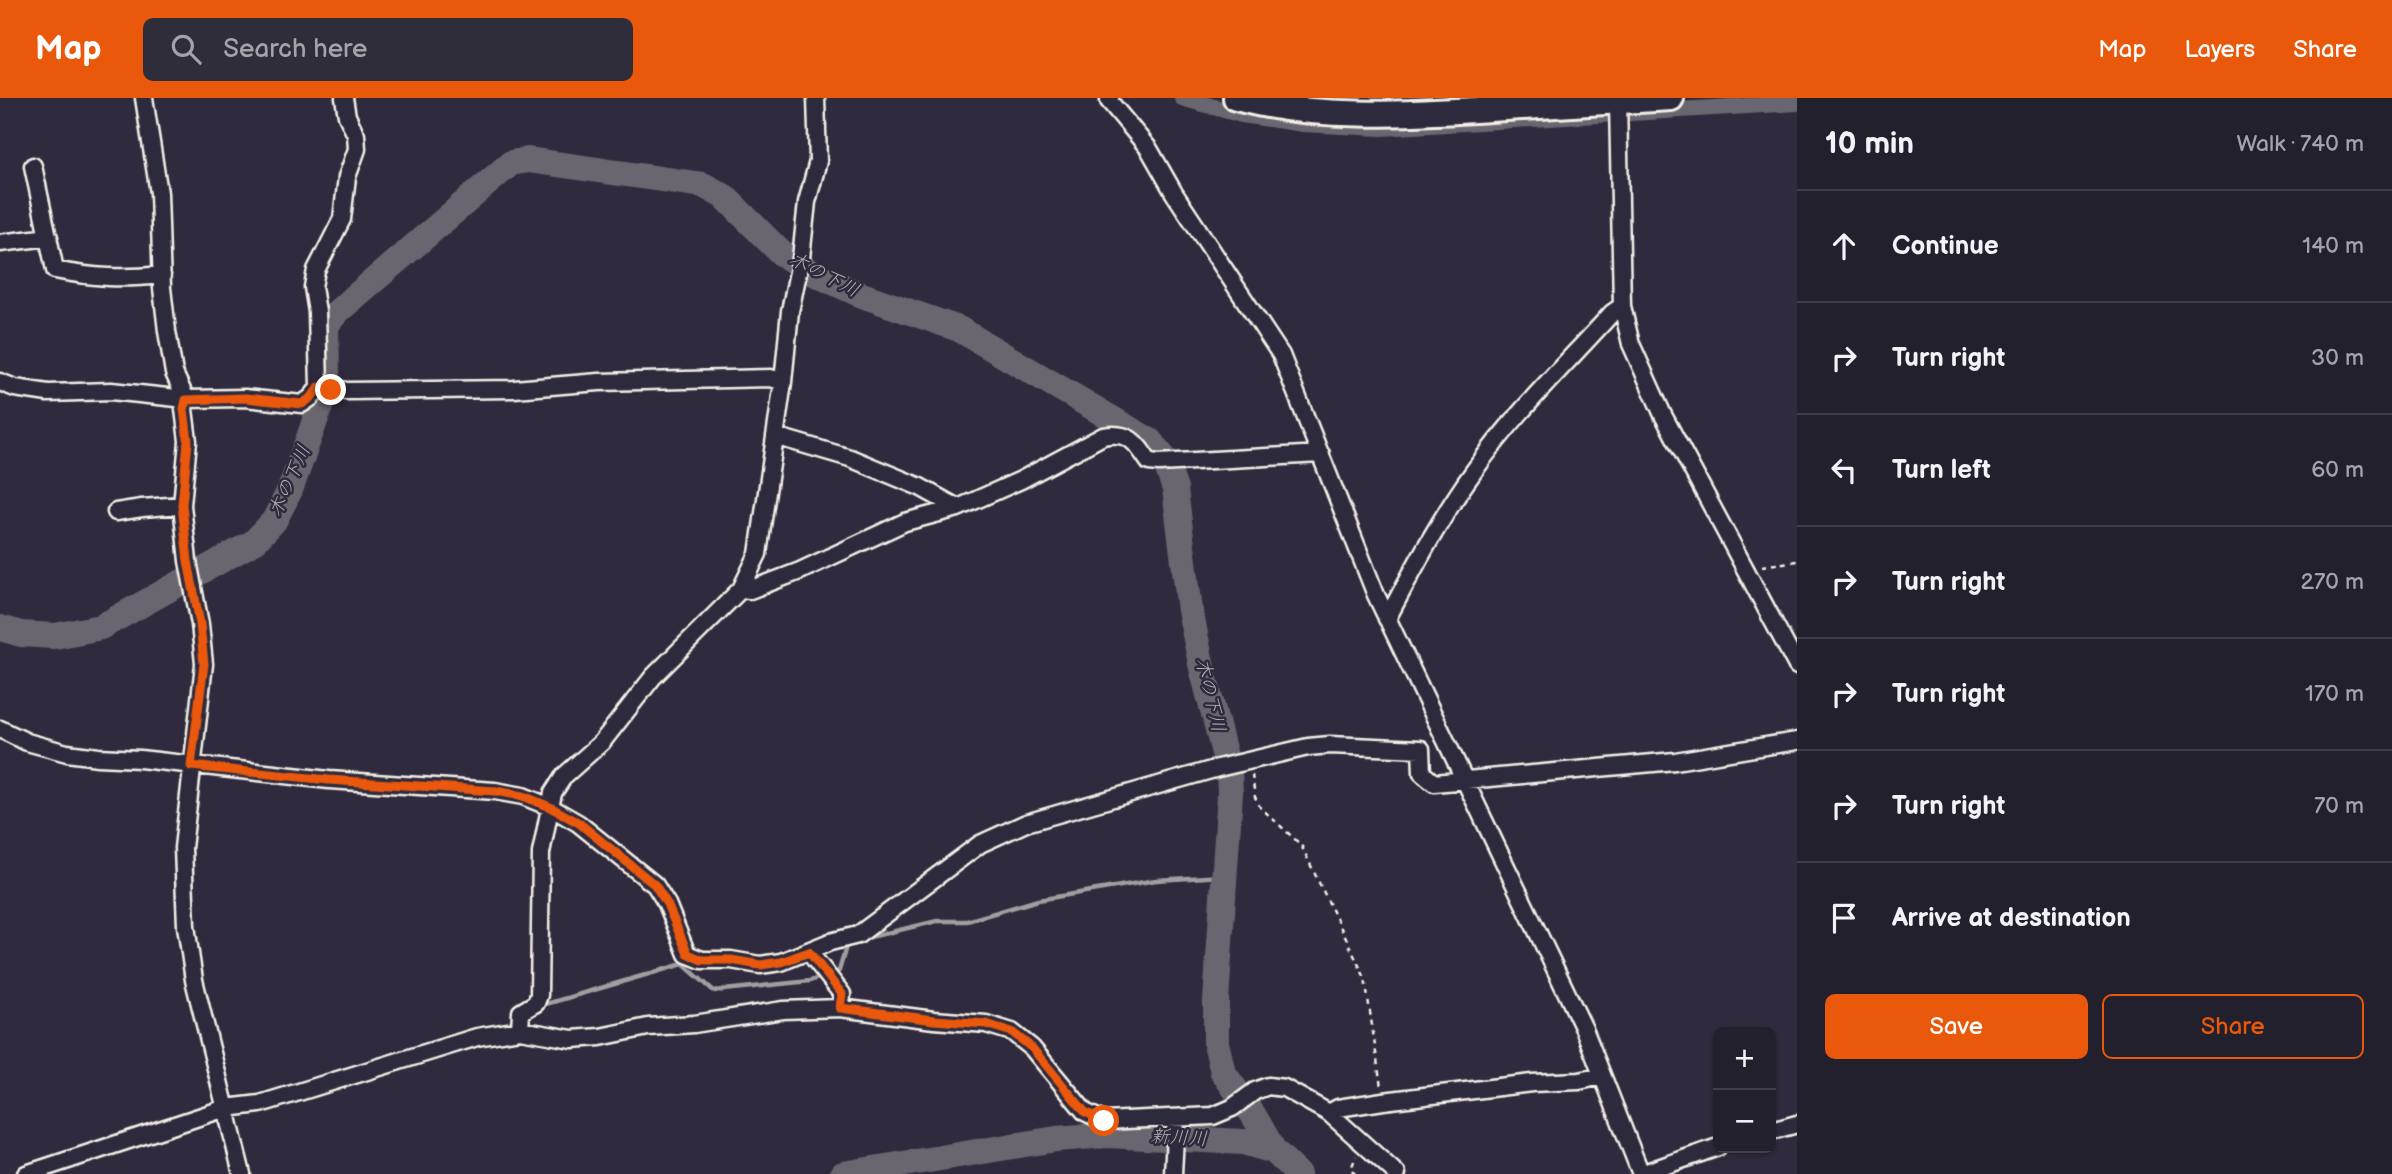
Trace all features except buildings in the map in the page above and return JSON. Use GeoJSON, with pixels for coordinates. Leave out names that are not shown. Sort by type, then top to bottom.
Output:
{"type":"FeatureCollection","features":[{"type":"Feature","properties":{"kind":"main road"},"geometry":{"type":"LineString","coordinates":[[1236,98],[1341,114],[1617,110],[1669,98]]}},
{"type":"Feature","properties":{"kind":"street"},"geometry":{"type":"LineString","coordinates":[[144,98],[159,193],[167,331],[174,373],[186,400],[184,409],[188,441],[182,505],[204,664],[183,848],[186,926],[194,981],[242,1174]]}},
{"type":"Feature","properties":{"kind":"street"},"geometry":{"type":"LineString","coordinates":[[324,388],[313,287],[316,270],[342,219],[347,177],[357,149],[356,135],[346,116],[344,98]]}},
{"type":"Feature","properties":{"kind":"street"},"geometry":{"type":"LineString","coordinates":[[521,1023],[521,1012],[536,1003],[539,995],[541,853],[554,793],[564,776],[601,741],[653,677],[741,589],[758,554],[807,202],[818,161],[816,98]]}},
{"type":"Feature","properties":{"kind":"street"},"geometry":{"type":"LineString","coordinates":[[1110,98],[1108,101],[1149,149],[1174,194],[1282,355],[1387,620],[1584,1029],[1641,1174],[1713,1149]]}},
{"type":"Feature","properties":{"kind":"street"},"geometry":{"type":"LineString","coordinates":[[1617,110],[1622,306],[1631,345],[1640,369],[1797,666]]}},
{"type":"Feature","properties":{"kind":"street"},"geometry":{"type":"LineString","coordinates":[[33,166],[55,270],[89,277],[121,279],[162,275]]}},
{"type":"Feature","properties":{"kind":"street"},"geometry":{"type":"LineString","coordinates":[[0,243],[49,237]]}},
{"type":"Feature","properties":{"kind":"street"},"geometry":{"type":"LineString","coordinates":[[1387,620],[1434,530],[1475,469],[1531,402],[1612,313],[1622,306]]}},
{"type":"Feature","properties":{"kind":"street"},"geometry":{"type":"LineString","coordinates":[[0,382],[15,388],[48,393],[111,391],[186,400],[245,398],[302,404],[324,388],[347,391],[514,389],[599,382],[771,378],[783,382]]}},
{"type":"Feature","properties":{"kind":"street"},"geometry":{"type":"LineString","coordinates":[[741,589],[750,590],[800,571],[905,522],[958,508],[1021,480],[1103,436],[1118,433],[1137,443],[1149,462],[1321,454]]}},
{"type":"Feature","properties":{"kind":"street"},"geometry":{"type":"LineString","coordinates":[[775,436],[850,458],[920,487],[958,508]]}},
{"type":"Feature","properties":{"kind":"street"},"geometry":{"type":"LineString","coordinates":[[116,512],[182,505]]}},
{"type":"Feature","properties":{"kind":"street"},"geometry":{"type":"LineString","coordinates":[[0,729],[27,742],[67,753],[329,780],[495,791],[523,796],[579,823],[655,885],[667,904],[688,954],[702,960],[731,960],[760,965],[781,962],[830,942],[859,935],[980,844],[1027,823],[1218,768],[1308,747],[1330,745],[1421,749],[1422,773],[1434,783],[1675,761],[1797,741]]}},
{"type":"Feature","properties":{"kind":"street"},"geometry":{"type":"LineString","coordinates":[[809,952],[842,994],[840,1008]]}},
{"type":"Feature","properties":{"kind":"street"},"geometry":{"type":"LineString","coordinates":[[26,1174],[67,1168],[226,1108],[260,1104],[521,1023],[572,1039],[783,1010],[840,1008],[986,1024],[1012,1032],[1032,1048],[1085,1112],[1104,1121],[1176,1121],[1213,1116],[1232,1108],[1255,1091],[1268,1086],[1284,1088],[1329,1113],[1397,1174]]}},
{"type":"Feature","properties":{"kind":"street"},"geometry":{"type":"LineString","coordinates":[[1329,1113],[1338,1108],[1383,1101],[1602,1076]]}},
{"type":"Feature","properties":{"kind":"street"},"geometry":{"type":"LineString","coordinates":[[1173,1174],[1176,1121]]}},
{"type":"Feature","properties":{"kind":"street"},"geometry":{"type":"LineString","coordinates":[[1776,1130],[1797,1124]]}},
{"type":"Feature","properties":{"kind":"path"},"geometry":{"type":"LineString","coordinates":[[1744,569],[1797,561]]}},
{"type":"Feature","properties":{"kind":"path"},"geometry":{"type":"LineString","coordinates":[[1243,762],[1260,807],[1301,845],[1364,978],[1383,1101]]}},
{"type":"Feature","properties":{"kind":"path"},"geometry":{"type":"LineString","coordinates":[[1355,1174],[1351,1169],[1361,1144]]}},
{"type":"Feature","properties":{"kind":"waterway"},"geometry":{"type":"LineString","coordinates":[[1182,98],[1242,115],[1303,124],[1381,128],[1797,103]]}},
{"type":"Feature","properties":{"kind":"waterway","name":"木の下川"},"geometry":{"type":"LineString","coordinates":[[0,628],[21,634],[55,636],[101,627],[254,542],[274,521],[290,490],[324,396],[327,374],[326,325],[337,312],[511,163],[528,160],[703,185],[725,197],[781,253],[809,271],[859,294],[959,329],[1150,441],[1164,458],[1175,489],[1190,610],[1202,668],[1229,772],[1216,1043],[1223,1072],[1254,1116],[1274,1151]]}},
{"type":"Feature","properties":{"kind":"waterway"},"geometry":{"type":"LineString","coordinates":[[862,939],[937,921],[967,921],[1038,900],[1156,880],[1224,876]]}},
{"type":"Feature","properties":{"kind":"waterway"},"geometry":{"type":"LineString","coordinates":[[832,974],[839,971],[847,943]]}},
{"type":"Feature","properties":{"kind":"waterway"},"geometry":{"type":"LineString","coordinates":[[540,1008],[683,964],[714,991],[810,981],[824,976]]}},
{"type":"Feature","properties":{"kind":"waterway"},"geometry":{"type":"LineString","coordinates":[[498,1026],[517,1021]]}},
{"type":"Feature","properties":{"kind":"waterway","name":"新川川"},"geometry":{"type":"LineString","coordinates":[[843,1174],[1056,1139],[1107,1135],[1243,1142],[1274,1151],[1298,1174]]}},
{"type":"Feature","properties":{"kind":"route"},"geometry":{"type":"LineString","coordinates":[[331,390],[319,387],[312,397],[302,404],[245,398],[186,400],[184,409],[188,441],[182,505],[204,664],[191,766],[329,780],[495,791],[523,796],[579,823],[655,885],[667,904],[688,954],[702,960],[731,960],[760,965],[781,962],[809,952],[842,994],[840,1008],[986,1024],[1012,1032],[1032,1048],[1085,1112],[1104,1121]]}}]}
